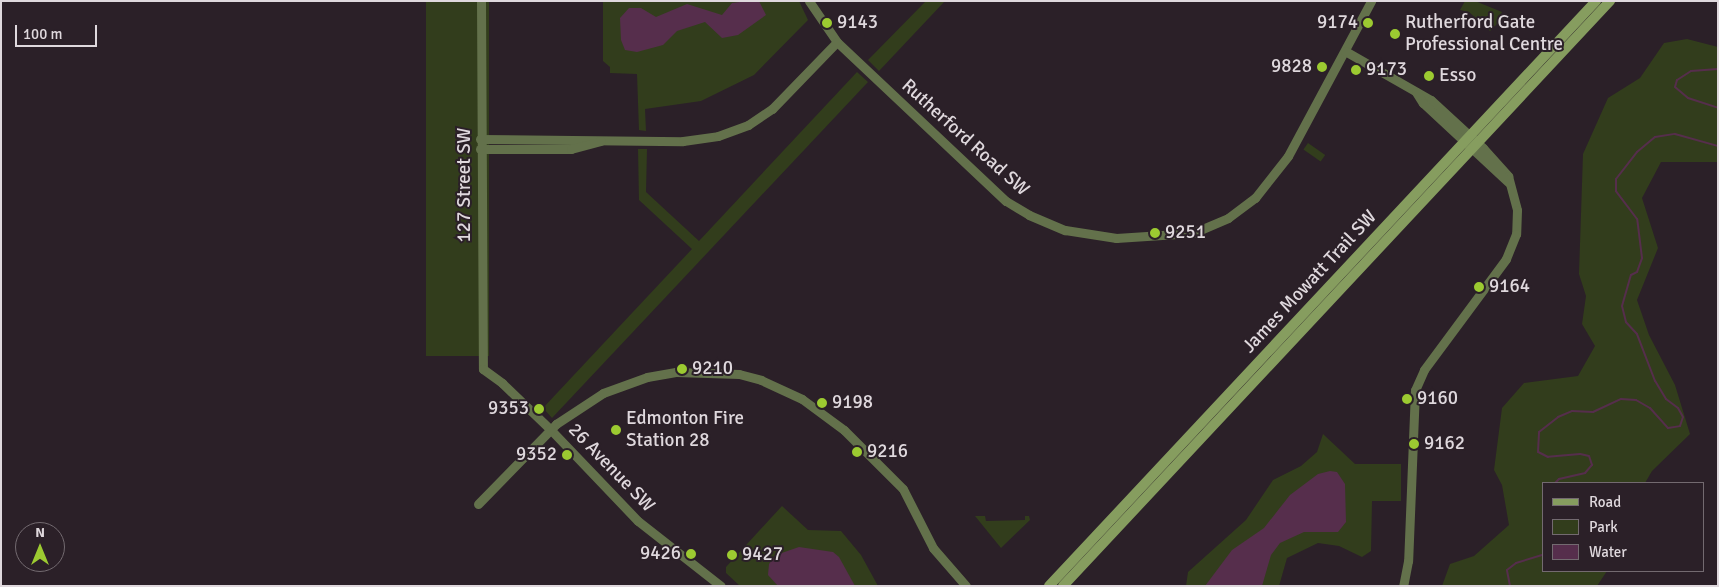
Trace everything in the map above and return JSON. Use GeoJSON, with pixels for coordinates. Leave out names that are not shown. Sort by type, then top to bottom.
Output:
{"type":"FeatureCollection","features":[{"type":"Feature","properties":{"kind":"main road","name":"James Mowatt Trail SW"},"geometry":{"type":"LineString","coordinates":[[1063,586],[1471,143],[1596,1]]}},
{"type":"Feature","properties":{"kind":"main road","name":"James Mowatt Trail SW"},"geometry":{"type":"LineString","coordinates":[[1049,586],[1471,143],[1610,1]]}},
{"type":"Feature","properties":{"kind":"street","name":"127 Street SW"},"geometry":{"type":"LineString","coordinates":[[481,1],[480,149],[483,369]]}},
{"type":"Feature","properties":{"kind":"street","name":"Rutherford Road SW"},"geometry":{"type":"LineString","coordinates":[[809,1],[837,42],[1011,204],[1065,230],[1116,238],[1193,233],[1228,218],[1247,206],[1280,168],[1372,1]]}},
{"type":"Feature","properties":{"kind":"street"},"geometry":{"type":"LineString","coordinates":[[480,139],[693,140],[739,129],[777,104],[837,42]]}},
{"type":"Feature","properties":{"kind":"street"},"geometry":{"type":"LineString","coordinates":[[1345,51],[1415,90],[1423,103],[1471,143],[1508,182],[1518,219],[1512,248],[1424,370],[1415,390],[1408,561],[1403,586]]}},
{"type":"Feature","properties":{"kind":"street"},"geometry":{"type":"LineString","coordinates":[[480,149],[571,150],[601,141]]}},
{"type":"Feature","properties":{"kind":"street","name":"26 Avenue SW"},"geometry":{"type":"LineString","coordinates":[[483,369],[502,383],[550,429],[638,521],[721,586]]}},
{"type":"Feature","properties":{"kind":"street"},"geometry":{"type":"LineString","coordinates":[[478,504],[550,429],[594,398],[647,377],[707,371],[761,380],[817,408],[894,478],[907,496],[933,548],[966,586]]}},
{"type":"Feature","properties":{"kind":"green space"},"geometry":{"type":"Polygon","coordinates":[[[426,1],[489,1],[489,356],[426,356],[426,1]]]}},
{"type":"Feature","properties":{"kind":"green space"},"geometry":{"type":"Polygon","coordinates":[[[603,1],[799,1],[808,20],[754,75],[701,101],[645,109],[646,131],[639,130],[637,74],[610,73],[610,67],[603,61],[603,1]]]}},
{"type":"Feature","properties":{"kind":"green space"},"geometry":{"type":"Polygon","coordinates":[[[926,1],[945,1],[879,71],[868,60],[926,1]]]}},
{"type":"Feature","properties":{"kind":"green space"},"geometry":{"type":"Polygon","coordinates":[[[1465,1],[1475,1],[1502,12],[1498,23],[1490,31],[1469,12],[1460,10],[1465,1]]]}},
{"type":"Feature","properties":{"kind":"green space"},"geometry":{"type":"Polygon","coordinates":[[[1687,39],[1718,47],[1718,162],[1661,162],[1642,198],[1658,248],[1637,300],[1649,335],[1675,385],[1690,434],[1652,471],[1646,482],[1542,482],[1542,572],[1606,572],[1597,586],[1442,586],[1450,564],[1474,556],[1509,525],[1502,485],[1494,470],[1502,408],[1524,383],[1578,376],[1595,346],[1582,324],[1586,296],[1579,274],[1583,154],[1608,98],[1640,78],[1664,43],[1687,39]]]}},
{"type":"Feature","properties":{"kind":"green space"},"geometry":{"type":"Polygon","coordinates":[[[857,72],[868,82],[552,418],[543,408],[692,249],[639,200],[638,149],[647,149],[646,192],[699,241],[857,72]]]}},
{"type":"Feature","properties":{"kind":"green space"},"geometry":{"type":"Polygon","coordinates":[[[1308,143],[1325,155],[1321,162],[1303,150],[1308,143]]]}},
{"type":"Feature","properties":{"kind":"green space"},"geometry":{"type":"Polygon","coordinates":[[[1323,434],[1355,464],[1401,464],[1401,501],[1372,501],[1371,551],[1362,557],[1339,546],[1318,543],[1287,558],[1279,586],[1186,586],[1188,572],[1246,520],[1273,480],[1301,466],[1317,452],[1323,434]]]}},
{"type":"Feature","properties":{"kind":"green space"},"geometry":{"type":"Polygon","coordinates":[[[782,506],[808,530],[841,531],[861,555],[878,586],[740,586],[726,573],[726,567],[782,506]]]}},
{"type":"Feature","properties":{"kind":"green space"},"geometry":{"type":"Polygon","coordinates":[[[975,516],[985,516],[986,521],[1025,520],[1025,516],[1029,516],[1030,520],[1001,548],[975,516]]]}},
{"type":"Feature","properties":{"kind":"water"},"geometry":{"type":"Polygon","coordinates":[[[759,1],[766,15],[738,35],[722,38],[705,22],[677,31],[663,45],[637,52],[625,50],[621,40],[620,18],[629,8],[641,8],[656,17],[687,4],[722,15],[732,3],[759,1]]]}},
{"type":"Feature","properties":{"kind":"water"},"geometry":{"type":"Polygon","coordinates":[[[1330,471],[1337,472],[1345,484],[1346,522],[1338,532],[1304,532],[1280,543],[1271,555],[1262,586],[1205,586],[1232,550],[1264,528],[1290,495],[1318,474],[1330,471]]]}},
{"type":"Feature","properties":{"kind":"water"},"geometry":{"type":"Polygon","coordinates":[[[799,547],[833,552],[839,557],[855,586],[778,586],[768,575],[769,564],[776,555],[799,547]]]}},
{"type":"Feature","properties":{"kind":"waterway"},"geometry":{"type":"LineString","coordinates":[[1718,69],[1691,71],[1677,80],[1675,87],[1688,98],[1718,108]]}},
{"type":"Feature","properties":{"kind":"waterway"},"geometry":{"type":"LineString","coordinates":[[1556,482],[1559,479],[1585,473],[1592,465],[1589,456],[1580,454],[1548,457],[1538,452],[1539,432],[1558,417],[1572,411],[1593,412],[1621,399],[1636,400],[1650,408],[1668,428],[1680,426],[1683,417],[1678,408],[1666,399],[1655,381],[1637,334],[1626,322],[1622,306],[1631,275],[1637,272],[1642,258],[1637,219],[1616,191],[1616,179],[1637,152],[1655,137],[1675,134],[1718,146]]}},
{"type":"Feature","properties":{"kind":"waterway"},"geometry":{"type":"LineString","coordinates":[[1510,586],[1507,570],[1516,563],[1542,555]]}},
{"type":"Feature","properties":{"kind":"place","name":"9143"},"geometry":{"type":"Point","coordinates":[827,23]}},
{"type":"Feature","properties":{"kind":"place","name":"9174"},"geometry":{"type":"Point","coordinates":[1368,23]}},
{"type":"Feature","properties":{"kind":"place","name":"Rutherford Gate Professional Centre"},"geometry":{"type":"Point","coordinates":[1395,34]}},
{"type":"Feature","properties":{"kind":"place","name":"9828"},"geometry":{"type":"Point","coordinates":[1322,67]}},
{"type":"Feature","properties":{"kind":"place","name":"9173"},"geometry":{"type":"Point","coordinates":[1356,70]}},
{"type":"Feature","properties":{"kind":"place","name":"Esso"},"geometry":{"type":"Point","coordinates":[1429,76]}},
{"type":"Feature","properties":{"kind":"place","name":"9251"},"geometry":{"type":"Point","coordinates":[1155,233]}},
{"type":"Feature","properties":{"kind":"place","name":"9164"},"geometry":{"type":"Point","coordinates":[1479,287]}},
{"type":"Feature","properties":{"kind":"place","name":"9210"},"geometry":{"type":"Point","coordinates":[682,369]}},
{"type":"Feature","properties":{"kind":"place","name":"9160"},"geometry":{"type":"Point","coordinates":[1407,399]}},
{"type":"Feature","properties":{"kind":"place","name":"9198"},"geometry":{"type":"Point","coordinates":[822,403]}},
{"type":"Feature","properties":{"kind":"place","name":"9353"},"geometry":{"type":"Point","coordinates":[539,409]}},
{"type":"Feature","properties":{"kind":"place","name":"Edmonton Fire Station 28"},"geometry":{"type":"Point","coordinates":[616,430]}},
{"type":"Feature","properties":{"kind":"place","name":"9162"},"geometry":{"type":"Point","coordinates":[1414,444]}},
{"type":"Feature","properties":{"kind":"place","name":"9216"},"geometry":{"type":"Point","coordinates":[857,452]}},
{"type":"Feature","properties":{"kind":"place","name":"9352"},"geometry":{"type":"Point","coordinates":[567,455]}},
{"type":"Feature","properties":{"kind":"place","name":"9426"},"geometry":{"type":"Point","coordinates":[691,554]}},
{"type":"Feature","properties":{"kind":"place","name":"9427"},"geometry":{"type":"Point","coordinates":[732,555]}}]}
